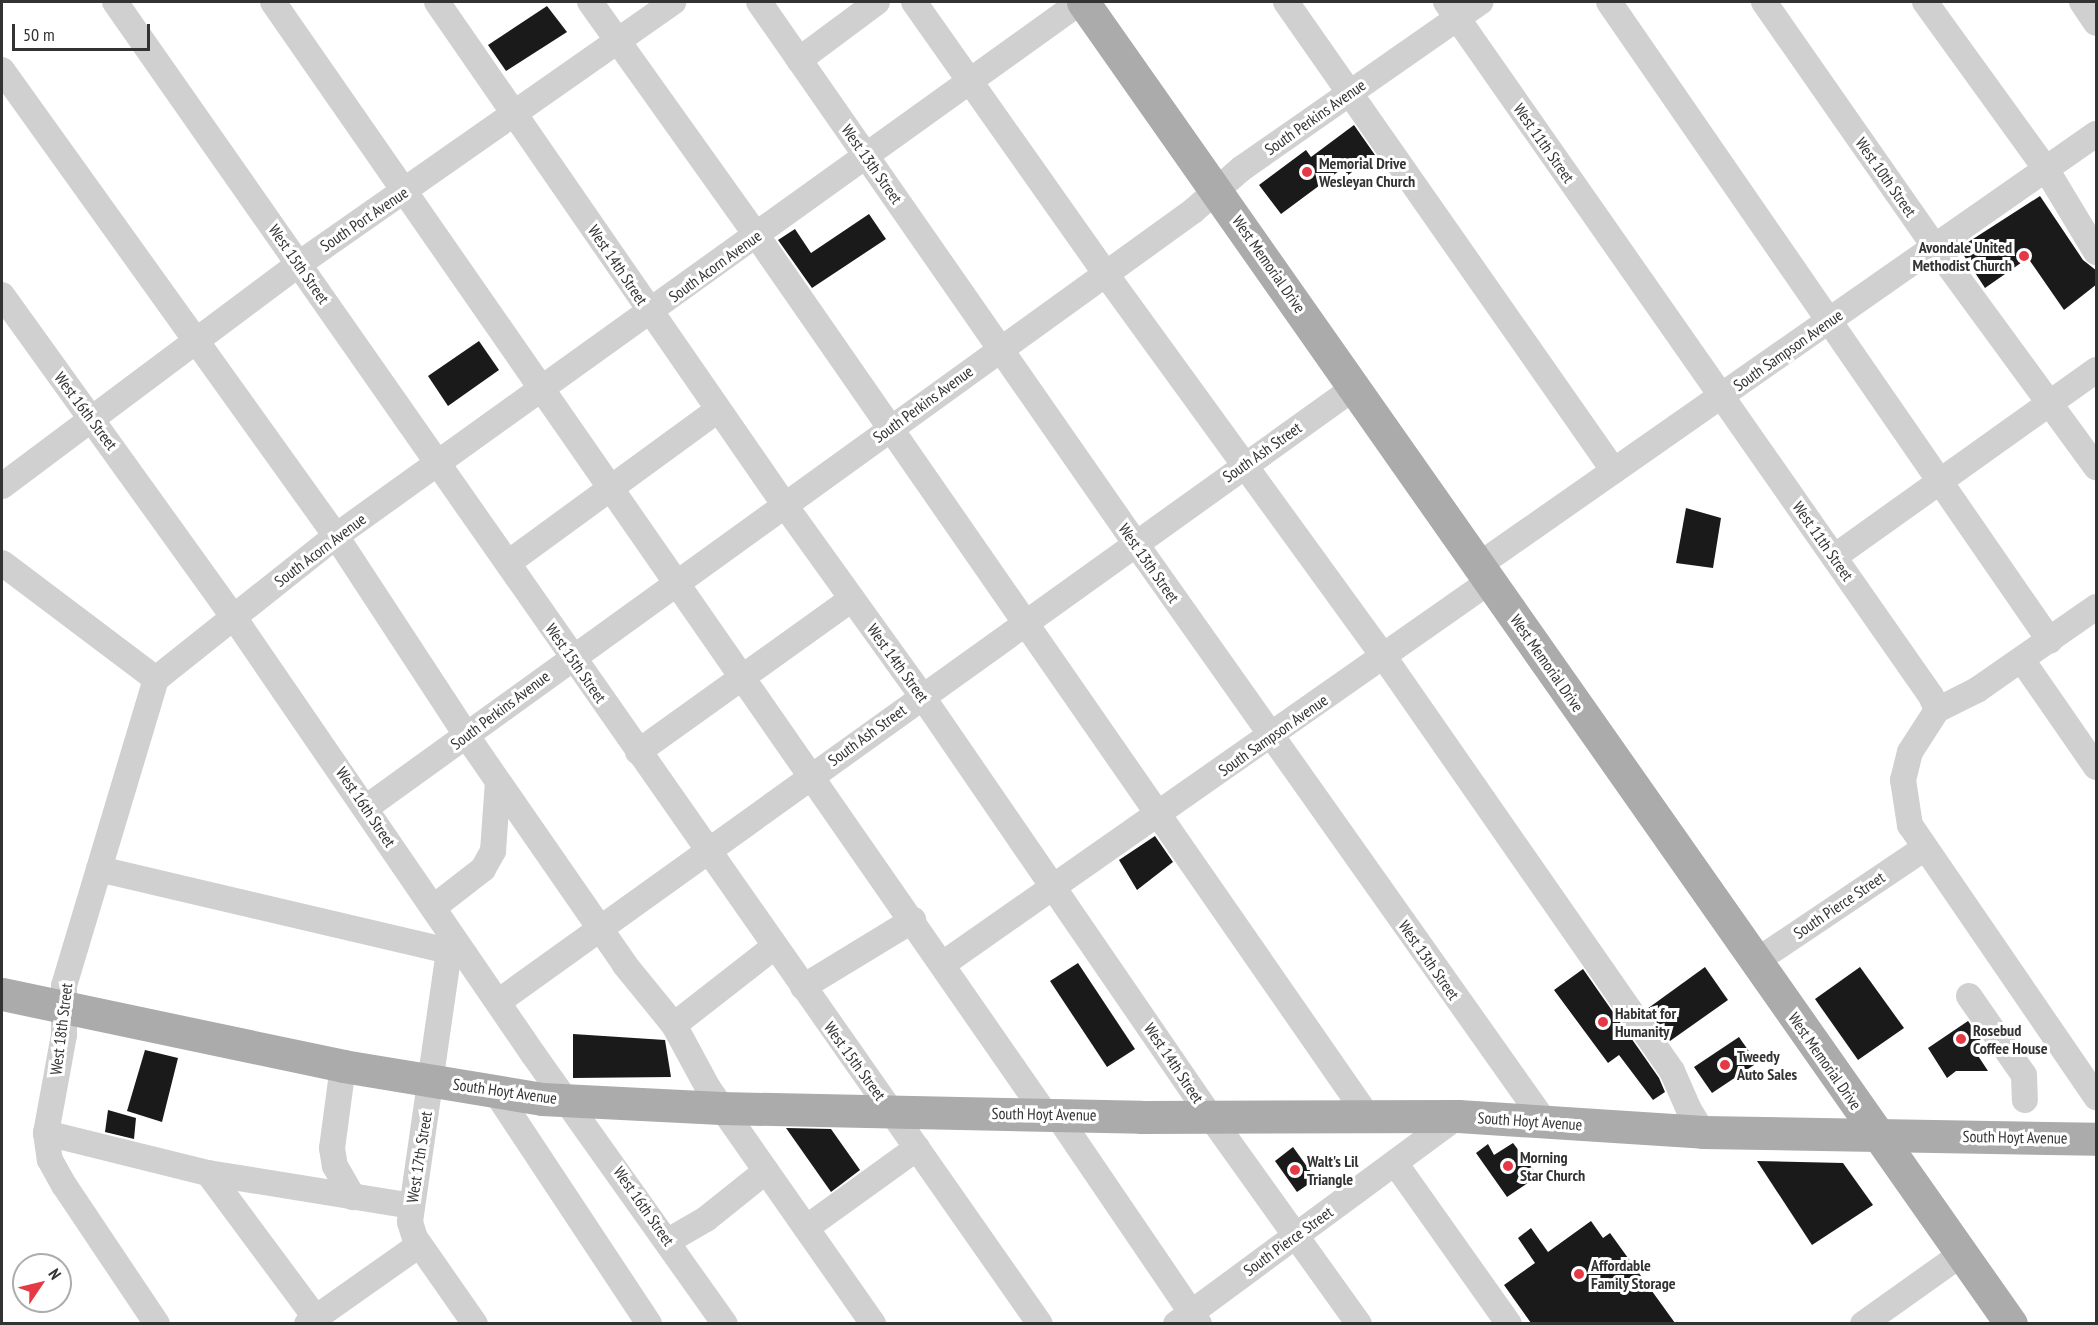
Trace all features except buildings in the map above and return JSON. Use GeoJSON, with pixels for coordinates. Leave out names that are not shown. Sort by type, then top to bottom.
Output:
{"type":"FeatureCollection","features":[{"type":"Feature","properties":{"kind":"main road","name":"West Memorial Drive"},"geometry":{"type":"LineString","coordinates":[[1081,2],[1218,189],[1755,962],[2011,1323]]}},
{"type":"Feature","properties":{"kind":"main road","name":"South Hoyt Avenue"},"geometry":{"type":"LineString","coordinates":[[2,994],[343,1066],[495,1091],[568,1100],[721,1108],[1052,1115],[1458,1116],[1703,1131],[2097,1139]]}},
{"type":"Feature","properties":{"kind":"street","name":"West 15th Street"},"geometry":{"type":"LineString","coordinates":[[115,2],[508,563],[571,657],[1040,1323]]}},
{"type":"Feature","properties":{"kind":"street"},"geometry":{"type":"LineString","coordinates":[[273,2],[407,190],[943,964],[1052,1115],[1189,1320]]}},
{"type":"Feature","properties":{"kind":"street","name":"West 14th Street"},"geometry":{"type":"LineString","coordinates":[[437,2],[718,410],[1054,886],[1210,1116],[1359,1323]]}},
{"type":"Feature","properties":{"kind":"street"},"geometry":{"type":"LineString","coordinates":[[590,2],[757,236],[1156,816],[1366,1114]]}},
{"type":"Feature","properties":{"kind":"street","name":"South Port Avenue"},"geometry":{"type":"LineString","coordinates":[[2,486],[92,421],[298,264],[673,2]]}},
{"type":"Feature","properties":{"kind":"street","name":"West 13th Street"},"geometry":{"type":"LineString","coordinates":[[759,2],[1002,347],[1136,544],[1545,1122]]}},
{"type":"Feature","properties":{"kind":"street"},"geometry":{"type":"LineString","coordinates":[[798,60],[878,2]]}},
{"type":"Feature","properties":{"kind":"street"},"geometry":{"type":"LineString","coordinates":[[914,2],[968,82],[1105,273],[1384,657],[1672,1071],[1689,1110],[1703,1131]]}},
{"type":"Feature","properties":{"kind":"street","name":"South Acorn Avenue"},"geometry":{"type":"LineString","coordinates":[[156,679],[336,536],[651,313],[866,155],[1081,2]]}},
{"type":"Feature","properties":{"kind":"street"},"geometry":{"type":"LineString","coordinates":[[1286,2],[1614,471]]}},
{"type":"Feature","properties":{"kind":"street","name":"South Perkins Avenue"},"geometry":{"type":"LineString","coordinates":[[367,807],[571,657],[1105,273],[1218,189],[1241,168],[1350,93],[1451,10],[1480,2]]}},
{"type":"Feature","properties":{"kind":"street"},"geometry":{"type":"LineString","coordinates":[[1609,2],[2050,641]]}},
{"type":"Feature","properties":{"kind":"street","name":"West 10th Street"},"geometry":{"type":"LineString","coordinates":[[1764,2],[1935,247],[2097,466]]}},
{"type":"Feature","properties":{"kind":"street"},"geometry":{"type":"LineString","coordinates":[[1925,2],[2046,169],[2097,252]]}},
{"type":"Feature","properties":{"kind":"street"},"geometry":{"type":"LineString","coordinates":[[2082,2],[2097,23]]}},
{"type":"Feature","properties":{"kind":"street","name":"West 11th Street"},"geometry":{"type":"LineString","coordinates":[[1451,10],[1834,557],[1937,710]]}},
{"type":"Feature","properties":{"kind":"street"},"geometry":{"type":"LineString","coordinates":[[2,70],[336,536],[498,782],[600,929],[674,1025],[721,1108],[873,1323]]}},
{"type":"Feature","properties":{"kind":"street","name":"South Sampson Avenue"},"geometry":{"type":"LineString","coordinates":[[943,964],[1384,657],[1484,573],[1614,471],[2097,134]]}},
{"type":"Feature","properties":{"kind":"street","name":"West 16th Street"},"geometry":{"type":"LineString","coordinates":[[2,295],[367,807],[434,907],[458,953],[498,1002],[725,1323]]}},
{"type":"Feature","properties":{"kind":"street"},"geometry":{"type":"LineString","coordinates":[[1834,557],[2097,370]]}},
{"type":"Feature","properties":{"kind":"street","name":"South Ash Street"},"geometry":{"type":"LineString","coordinates":[[498,1002],[1244,464],[1355,387]]}},
{"type":"Feature","properties":{"kind":"street"},"geometry":{"type":"LineString","coordinates":[[508,563],[718,410]]}},
{"type":"Feature","properties":{"kind":"street"},"geometry":{"type":"LineString","coordinates":[[2,563],[156,679]]}},
{"type":"Feature","properties":{"kind":"street"},"geometry":{"type":"LineString","coordinates":[[638,752],[852,599]]}},
{"type":"Feature","properties":{"kind":"street"},"geometry":{"type":"LineString","coordinates":[[2093,1085],[1923,849],[1910,825],[1903,780],[1910,752],[1937,710],[2022,660],[2097,607]]}},
{"type":"Feature","properties":{"kind":"street"},"geometry":{"type":"LineString","coordinates":[[2022,660],[2097,767]]}},
{"type":"Feature","properties":{"kind":"street","name":"West 18th Street"},"geometry":{"type":"LineString","coordinates":[[156,679],[64,986],[64,1035],[46,1133],[50,1160],[64,1185],[157,1323]]}},
{"type":"Feature","properties":{"kind":"street"},"geometry":{"type":"LineString","coordinates":[[434,907],[483,869],[493,851],[498,782]]}},
{"type":"Feature","properties":{"kind":"street","name":"South Pierce Street"},"geometry":{"type":"LineString","coordinates":[[1755,962],[1923,849]]}},
{"type":"Feature","properties":{"kind":"street"},"geometry":{"type":"LineString","coordinates":[[99,869],[458,953]]}},
{"type":"Feature","properties":{"kind":"street"},"geometry":{"type":"LineString","coordinates":[[803,987],[913,920]]}},
{"type":"Feature","properties":{"kind":"street"},"geometry":{"type":"LineString","coordinates":[[674,1025],[775,946]]}},
{"type":"Feature","properties":{"kind":"street","name":"West 17th Street"},"geometry":{"type":"LineString","coordinates":[[458,953],[432,1080],[410,1222],[419,1245],[475,1323]]}},
{"type":"Feature","properties":{"kind":"street"},"geometry":{"type":"LineString","coordinates":[[1969,996],[2024,1075],[2025,1100]]}},
{"type":"Feature","properties":{"kind":"street"},"geometry":{"type":"LineString","coordinates":[[343,1066],[332,1148],[335,1166],[353,1197]]}},
{"type":"Feature","properties":{"kind":"street"},"geometry":{"type":"LineString","coordinates":[[495,1091],[649,1323]]}},
{"type":"Feature","properties":{"kind":"street","name":"South Pierce Street"},"geometry":{"type":"LineString","coordinates":[[1189,1320],[1296,1234],[1458,1116]]}},
{"type":"Feature","properties":{"kind":"street"},"geometry":{"type":"LineString","coordinates":[[46,1133],[208,1173],[411,1206]]}},
{"type":"Feature","properties":{"kind":"street"},"geometry":{"type":"LineString","coordinates":[[806,1228],[917,1148]]}},
{"type":"Feature","properties":{"kind":"street"},"geometry":{"type":"LineString","coordinates":[[1395,1163],[1509,1323]]}},
{"type":"Feature","properties":{"kind":"street"},"geometry":{"type":"LineString","coordinates":[[668,1241],[706,1219],[766,1171]]}},
{"type":"Feature","properties":{"kind":"street"},"geometry":{"type":"LineString","coordinates":[[208,1173],[314,1321],[419,1245]]}},
{"type":"Feature","properties":{"kind":"street"},"geometry":{"type":"LineString","coordinates":[[1863,1323],[1962,1253]]}},
{"type":"Feature","properties":{"kind":"place","name":"Memorial Drive Wesleyan Church"},"geometry":{"type":"Point","coordinates":[1307,172]}},
{"type":"Feature","properties":{"kind":"place","name":"Avondale United Methodist Church"},"geometry":{"type":"Point","coordinates":[2024,256]}},
{"type":"Feature","properties":{"kind":"place","name":"Habitat for Humanity"},"geometry":{"type":"Point","coordinates":[1603,1022]}},
{"type":"Feature","properties":{"kind":"place","name":"Rosebud Coffee House"},"geometry":{"type":"Point","coordinates":[1961,1039]}},
{"type":"Feature","properties":{"kind":"place","name":"Tweedy Auto Sales"},"geometry":{"type":"Point","coordinates":[1725,1065]}},
{"type":"Feature","properties":{"kind":"place","name":"Morning Star Church"},"geometry":{"type":"Point","coordinates":[1508,1166]}},
{"type":"Feature","properties":{"kind":"place","name":"Walt's Lil Triangle"},"geometry":{"type":"Point","coordinates":[1295,1170]}},
{"type":"Feature","properties":{"kind":"place","name":"Affordable Family Storage"},"geometry":{"type":"Point","coordinates":[1579,1274]}}]}
